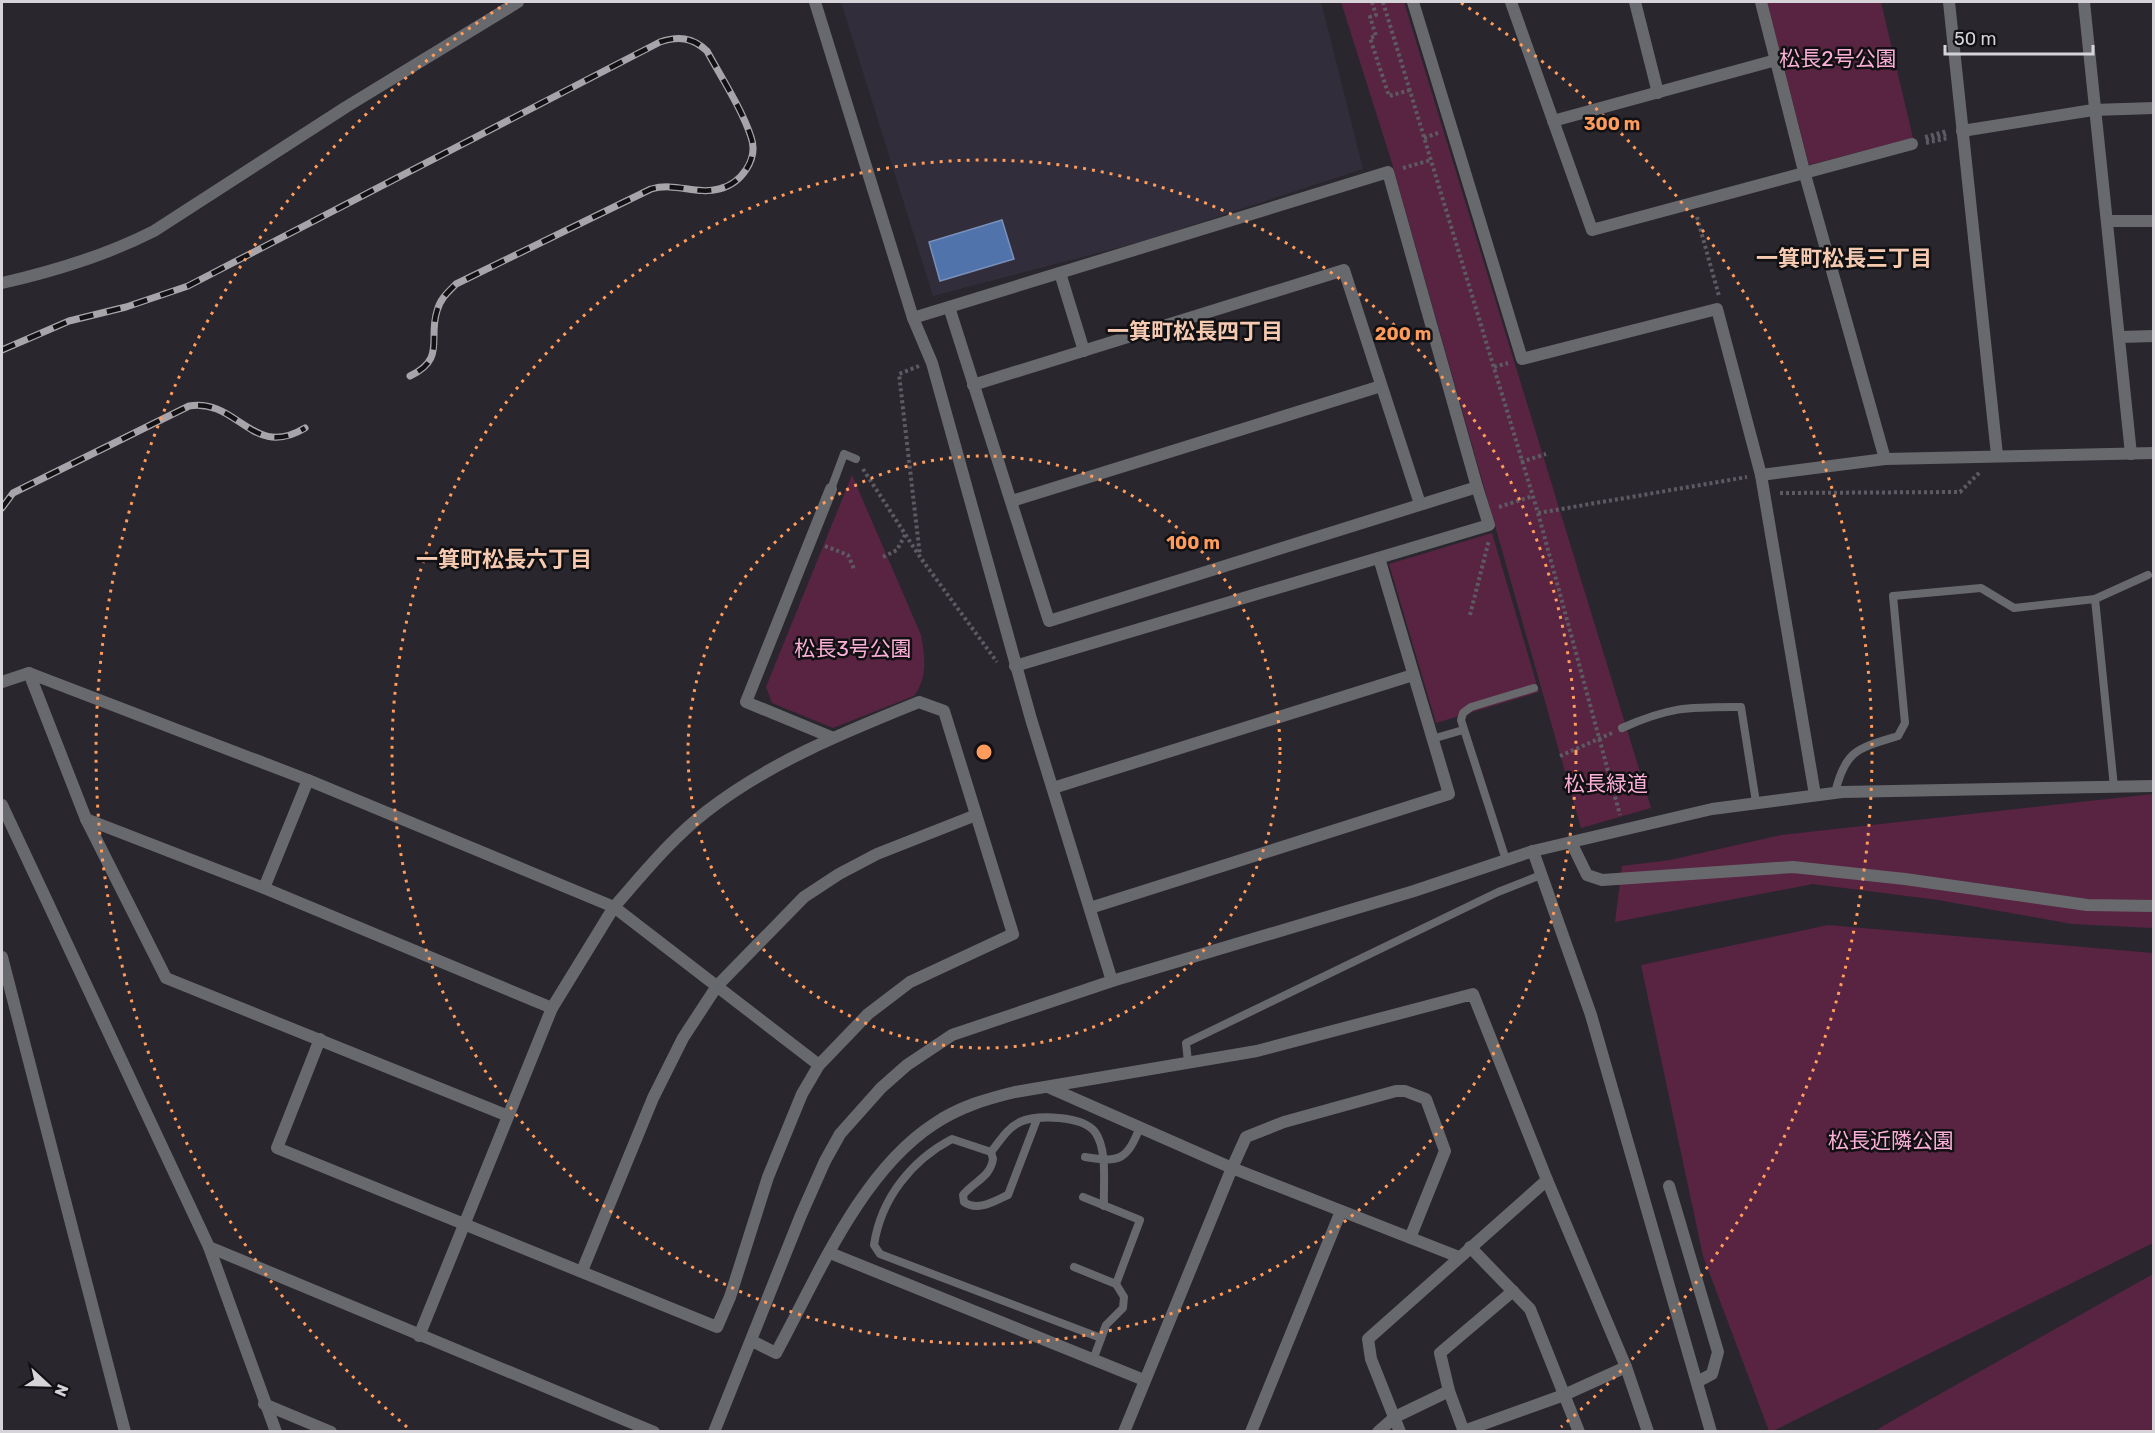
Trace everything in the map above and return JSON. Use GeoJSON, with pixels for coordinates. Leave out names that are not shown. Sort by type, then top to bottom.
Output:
{"type":"FeatureCollection","features":[{"type":"Feature","properties":{"kind":"street"},"geometry":{"type":"LineString","coordinates":[[2,283],[81,262],[121,248],[154,231],[346,107],[518,2]]}},
{"type":"Feature","properties":{"kind":"street"},"geometry":{"type":"LineString","coordinates":[[815,2],[914,318],[932,363],[1010,668],[1053,788],[1112,981]]}},
{"type":"Feature","properties":{"kind":"street"},"geometry":{"type":"LineString","coordinates":[[1413,2],[1522,359],[1717,309],[1761,475],[1815,795]]}},
{"type":"Feature","properties":{"kind":"street"},"geometry":{"type":"LineString","coordinates":[[1511,2],[1592,230],[1804,171],[1912,144]]}},
{"type":"Feature","properties":{"kind":"street"},"geometry":{"type":"LineString","coordinates":[[1635,2],[1658,93]]}},
{"type":"Feature","properties":{"kind":"street"},"geometry":{"type":"LineString","coordinates":[[1761,2],[1804,171],[1885,459]]}},
{"type":"Feature","properties":{"kind":"street"},"geometry":{"type":"LineString","coordinates":[[1949,2],[1956,132],[1994,455]]}},
{"type":"Feature","properties":{"kind":"street"},"geometry":{"type":"LineString","coordinates":[[2084,2],[2093,110],[2108,221],[2131,454]]}},
{"type":"Feature","properties":{"kind":"street"},"geometry":{"type":"LineString","coordinates":[[1553,121],[1776,60]]}},
{"type":"Feature","properties":{"kind":"street"},"geometry":{"type":"LineString","coordinates":[[1956,132],[2093,110],[2154,108]]}},
{"type":"Feature","properties":{"kind":"street"},"geometry":{"type":"LineString","coordinates":[[914,318],[1388,172],[1489,525],[1010,668]]}},
{"type":"Feature","properties":{"kind":"street"},"geometry":{"type":"LineString","coordinates":[[2108,221],[2154,220]]}},
{"type":"Feature","properties":{"kind":"street"},"geometry":{"type":"LineString","coordinates":[[973,386],[1344,270],[1420,504]]}},
{"type":"Feature","properties":{"kind":"street"},"geometry":{"type":"LineString","coordinates":[[1060,273],[1084,351]]}},
{"type":"Feature","properties":{"kind":"street"},"geometry":{"type":"LineString","coordinates":[[949,307],[1049,621],[1477,487]]}},
{"type":"Feature","properties":{"kind":"street"},"geometry":{"type":"LineString","coordinates":[[2120,337],[2154,336]]}},
{"type":"Feature","properties":{"kind":"street"},"geometry":{"type":"LineString","coordinates":[[1011,501],[1380,386]]}},
{"type":"Feature","properties":{"kind":"street"},"geometry":{"type":"LineString","coordinates":[[1761,475],[1885,459],[2154,453]]}},
{"type":"Feature","properties":{"kind":"street"},"geometry":{"type":"LineString","coordinates":[[831,489],[746,702],[831,737]]}},
{"type":"Feature","properties":{"kind":"street"},"geometry":{"type":"LineString","coordinates":[[1090,908],[1449,794],[1379,558]]}},
{"type":"Feature","properties":{"kind":"street"},"geometry":{"type":"LineString","coordinates":[[29,673],[86,819],[166,978],[508,1116]]}},
{"type":"Feature","properties":{"kind":"street"},"geometry":{"type":"LineString","coordinates":[[2,682],[29,673],[308,780],[614,907],[819,1065]]}},
{"type":"Feature","properties":{"kind":"street"},"geometry":{"type":"LineString","coordinates":[[1053,788],[1413,675]]}},
{"type":"Feature","properties":{"kind":"street"},"geometry":{"type":"LineString","coordinates":[[321,1039],[278,1148],[464,1222],[717,1327],[730,1297],[768,1177],[802,1094],[819,1065],[868,1014],[910,982],[1013,934],[944,711],[919,702],[831,737],[743,785],[705,812],[652,863],[614,907],[552,1008],[464,1222],[419,1336]]}},
{"type":"Feature","properties":{"kind":"street"},"geometry":{"type":"LineString","coordinates":[[264,888],[308,780]]}},
{"type":"Feature","properties":{"kind":"street"},"geometry":{"type":"LineString","coordinates":[[714,1431],[825,1161],[840,1134],[867,1102],[907,1065],[952,1035],[1112,981],[1533,851],[1623,828],[1756,802],[1835,793],[2154,786]]}},
{"type":"Feature","properties":{"kind":"street"},"geometry":{"type":"LineString","coordinates":[[2,805],[209,1247],[264,1404],[276,1431]]}},
{"type":"Feature","properties":{"kind":"street"},"geometry":{"type":"LineString","coordinates":[[582,1271],[653,1098],[682,1038],[717,986],[804,897],[877,854],[976,815]]}},
{"type":"Feature","properties":{"kind":"street"},"geometry":{"type":"LineString","coordinates":[[86,819],[264,888],[552,1008]]}},
{"type":"Feature","properties":{"kind":"street"},"geometry":{"type":"LineString","coordinates":[[1571,842],[1587,875],[1602,880],[1793,867],[1905,879],[2087,905],[2154,906]]}},
{"type":"Feature","properties":{"kind":"street"},"geometry":{"type":"LineString","coordinates":[[1533,851],[1591,1016],[1711,1431]]}},
{"type":"Feature","properties":{"kind":"street"},"geometry":{"type":"LineString","coordinates":[[2,957],[125,1431]]}},
{"type":"Feature","properties":{"kind":"street"},"geometry":{"type":"LineString","coordinates":[[752,1341],[776,1353],[830,1253],[876,1181],[920,1134],[957,1111],[983,1099],[1047,1086],[1257,1052],[1473,994],[1547,1180],[1626,1367],[1648,1431]]}},
{"type":"Feature","properties":{"kind":"street"},"geometry":{"type":"LineString","coordinates":[[1047,1086],[1232,1168],[1459,1257]]}},
{"type":"Feature","properties":{"kind":"street"},"geometry":{"type":"LineString","coordinates":[[1124,1431],[1246,1137],[1284,1122],[1396,1091],[1416,1094],[1426,1099],[1445,1151],[1410,1238]]}},
{"type":"Feature","properties":{"kind":"street"},"geometry":{"type":"LineString","coordinates":[[1400,1431],[1371,1359],[1368,1339],[1547,1180]]}},
{"type":"Feature","properties":{"kind":"street"},"geometry":{"type":"LineString","coordinates":[[1669,1186],[1718,1352],[1712,1374],[1697,1383]]}},
{"type":"Feature","properties":{"kind":"street"},"geometry":{"type":"LineString","coordinates":[[1251,1431],[1341,1211]]}},
{"type":"Feature","properties":{"kind":"street"},"geometry":{"type":"LineString","coordinates":[[209,1247],[419,1336],[654,1431]]}},
{"type":"Feature","properties":{"kind":"street"},"geometry":{"type":"LineString","coordinates":[[1470,1247],[1530,1309],[1579,1431]]}},
{"type":"Feature","properties":{"kind":"street"},"geometry":{"type":"LineString","coordinates":[[830,1253],[1144,1380]]}},
{"type":"Feature","properties":{"kind":"street"},"geometry":{"type":"LineString","coordinates":[[1513,1291],[1440,1353],[1449,1391],[1464,1431],[1564,1395],[1626,1367]]}},
{"type":"Feature","properties":{"kind":"street"},"geometry":{"type":"LineString","coordinates":[[1378,1431],[1395,1417],[1449,1391]]}},
{"type":"Feature","properties":{"kind":"street"},"geometry":{"type":"LineString","coordinates":[[264,1404],[331,1431]]}},
{"type":"Feature","properties":{"kind":"lane"},"geometry":{"type":"LineString","coordinates":[[831,489],[844,454],[856,459]]}},
{"type":"Feature","properties":{"kind":"lane"},"geometry":{"type":"LineString","coordinates":[[1835,793],[1840,773],[1848,757],[1859,748],[1898,736],[1905,723],[1893,596],[1981,588],[2014,608],[2095,599],[2148,575]]}},
{"type":"Feature","properties":{"kind":"lane"},"geometry":{"type":"LineString","coordinates":[[2095,599],[2114,787]]}},
{"type":"Feature","properties":{"kind":"lane"},"geometry":{"type":"LineString","coordinates":[[1506,860],[1461,720],[1463,713],[1471,707],[1534,688]]}},
{"type":"Feature","properties":{"kind":"lane"},"geometry":{"type":"LineString","coordinates":[[1622,728],[1655,713],[1682,706],[1742,707],[1756,802]]}},
{"type":"Feature","properties":{"kind":"lane"},"geometry":{"type":"LineString","coordinates":[[1432,739],[1463,730]]}},
{"type":"Feature","properties":{"kind":"lane"},"geometry":{"type":"LineString","coordinates":[[1188,1062],[1186,1043],[1498,892],[1541,875]]}},
{"type":"Feature","properties":{"kind":"lane"},"geometry":{"type":"LineString","coordinates":[[991,1152],[1005,1133],[1018,1123],[1036,1119],[1064,1118],[1088,1125],[1096,1133],[1101,1148],[1104,1206]]}},
{"type":"Feature","properties":{"kind":"lane"},"geometry":{"type":"LineString","coordinates":[[991,1152],[993,1159],[987,1175],[963,1195],[964,1202],[970,1206],[983,1206],[1008,1196],[1036,1119]]}},
{"type":"Feature","properties":{"kind":"lane"},"geometry":{"type":"LineString","coordinates":[[1085,1157],[1117,1160],[1126,1155],[1140,1127]]}},
{"type":"Feature","properties":{"kind":"lane"},"geometry":{"type":"LineString","coordinates":[[991,1152],[952,1139],[929,1151],[894,1190],[886,1205],[874,1245],[880,1254],[1101,1338]]}},
{"type":"Feature","properties":{"kind":"lane"},"geometry":{"type":"LineString","coordinates":[[1083,1197],[1140,1220],[1116,1284]]}},
{"type":"Feature","properties":{"kind":"lane"},"geometry":{"type":"LineString","coordinates":[[1074,1267],[1116,1284],[1124,1297],[1124,1308],[1106,1325],[1093,1360]]}},
{"type":"Feature","properties":{"kind":"path"},"geometry":{"type":"LineString","coordinates":[[1372,2],[1376,15],[1370,17],[1376,36],[1370,38],[1389,96],[1410,90]]}},
{"type":"Feature","properties":{"kind":"path"},"geometry":{"type":"LineString","coordinates":[[1383,2],[1538,513],[1623,828]]}},
{"type":"Feature","properties":{"kind":"path"},"geometry":{"type":"LineString","coordinates":[[1912,144],[1956,132]]}},
{"type":"Feature","properties":{"kind":"path"},"geometry":{"type":"LineString","coordinates":[[1424,138],[1438,133]]}},
{"type":"Feature","properties":{"kind":"path"},"geometry":{"type":"LineString","coordinates":[[1388,172],[1431,160]]}},
{"type":"Feature","properties":{"kind":"path"},"geometry":{"type":"LineString","coordinates":[[1693,202],[1719,297],[1717,309]]}},
{"type":"Feature","properties":{"kind":"path"},"geometry":{"type":"LineString","coordinates":[[1494,367],[1507,363]]}},
{"type":"Feature","properties":{"kind":"path"},"geometry":{"type":"LineString","coordinates":[[919,366],[899,374],[920,557]]}},
{"type":"Feature","properties":{"kind":"path"},"geometry":{"type":"LineString","coordinates":[[1521,462],[1546,454]]}},
{"type":"Feature","properties":{"kind":"path"},"geometry":{"type":"LineString","coordinates":[[1764,493],[1960,492],[1985,468],[1994,455]]}},
{"type":"Feature","properties":{"kind":"path"},"geometry":{"type":"LineString","coordinates":[[856,459],[920,557],[1010,668]]}},
{"type":"Feature","properties":{"kind":"path"},"geometry":{"type":"LineString","coordinates":[[1538,513],[1761,475]]}},
{"type":"Feature","properties":{"kind":"path"},"geometry":{"type":"LineString","coordinates":[[1484,512],[1533,496]]}},
{"type":"Feature","properties":{"kind":"path"},"geometry":{"type":"LineString","coordinates":[[1470,615],[1490,539],[1489,525]]}},
{"type":"Feature","properties":{"kind":"path"},"geometry":{"type":"LineString","coordinates":[[883,557],[897,550],[906,535]]}},
{"type":"Feature","properties":{"kind":"path"},"geometry":{"type":"LineString","coordinates":[[810,540],[848,555],[855,571]]}},
{"type":"Feature","properties":{"kind":"path"},"geometry":{"type":"LineString","coordinates":[[1560,756],[1612,734]]}},
{"type":"Feature","properties":{"kind":"shaded area"},"geometry":{"type":"Polygon","coordinates":[[[841,2],[1321,2],[1363,169],[1144,241],[933,296],[841,2]]]}},
{"type":"Feature","properties":{"kind":"green space","name":"松長緑道"},"geometry":{"type":"Polygon","coordinates":[[[1341,2],[1404,2],[1651,808],[1581,828],[1391,160],[1341,2]]]}},
{"type":"Feature","properties":{"kind":"green space","name":"松長2号公園"},"geometry":{"type":"Polygon","coordinates":[[[1767,2],[1881,2],[1913,138],[1809,165],[1767,2]]]}},
{"type":"Feature","properties":{"kind":"green space","name":"松長3号公園"},"geometry":{"type":"Polygon","coordinates":[[[852,475],[921,635],[924,667],[922,682],[914,696],[833,728],[772,703],[766,687],[852,475]]]}},
{"type":"Feature","properties":{"kind":"green space"},"geometry":{"type":"Polygon","coordinates":[[[1492,533],[1539,692],[1436,723],[1389,564],[1492,533]]]}},
{"type":"Feature","properties":{"kind":"green space"},"geometry":{"type":"Polygon","coordinates":[[[2153,794],[2153,928],[2072,924],[1938,900],[1813,884],[1615,922],[1622,866],[1670,860],[1781,835],[2153,794]]]}},
{"type":"Feature","properties":{"kind":"green space","name":"松長近隣公園"},"geometry":{"type":"Polygon","coordinates":[[[1828,925],[2153,953],[2153,1243],[1769,1431],[1703,1256],[1641,965],[1828,925]]]}},
{"type":"Feature","properties":{"kind":"green space"},"geometry":{"type":"Polygon","coordinates":[[[2153,1274],[2153,1431],[1876,1431],[1883,1426],[2153,1274]]]}},
{"type":"Feature","properties":{"kind":"water"},"geometry":{"type":"Polygon","coordinates":[[[1002,220],[1014,259],[940,281],[929,242],[1002,220]]]}},
{"type":"Feature","properties":{"kind":"railway"},"geometry":{"type":"LineString","coordinates":[[2,350],[69,321],[126,307],[188,286],[660,42],[685,39],[707,51],[737,104],[751,137],[753,145],[750,162],[741,176],[719,189],[702,191],[669,187],[651,189],[456,284],[438,307],[432,355],[428,363],[410,376]]}},
{"type":"Feature","properties":{"kind":"railway"},"geometry":{"type":"LineString","coordinates":[[2,508],[13,493],[189,406],[206,406],[220,411],[258,433],[271,437],[287,436],[305,428]]}},
{"type":"Feature","properties":{"kind":"district","name":"一箕町松長三丁目"},"geometry":{"type":"Point","coordinates":[1844,258]}},
{"type":"Feature","properties":{"kind":"district","name":"一箕町松長四丁目"},"geometry":{"type":"Point","coordinates":[1195,331]}},
{"type":"Feature","properties":{"kind":"district","name":"一箕町松長六丁目"},"geometry":{"type":"Point","coordinates":[504,559]}}]}
